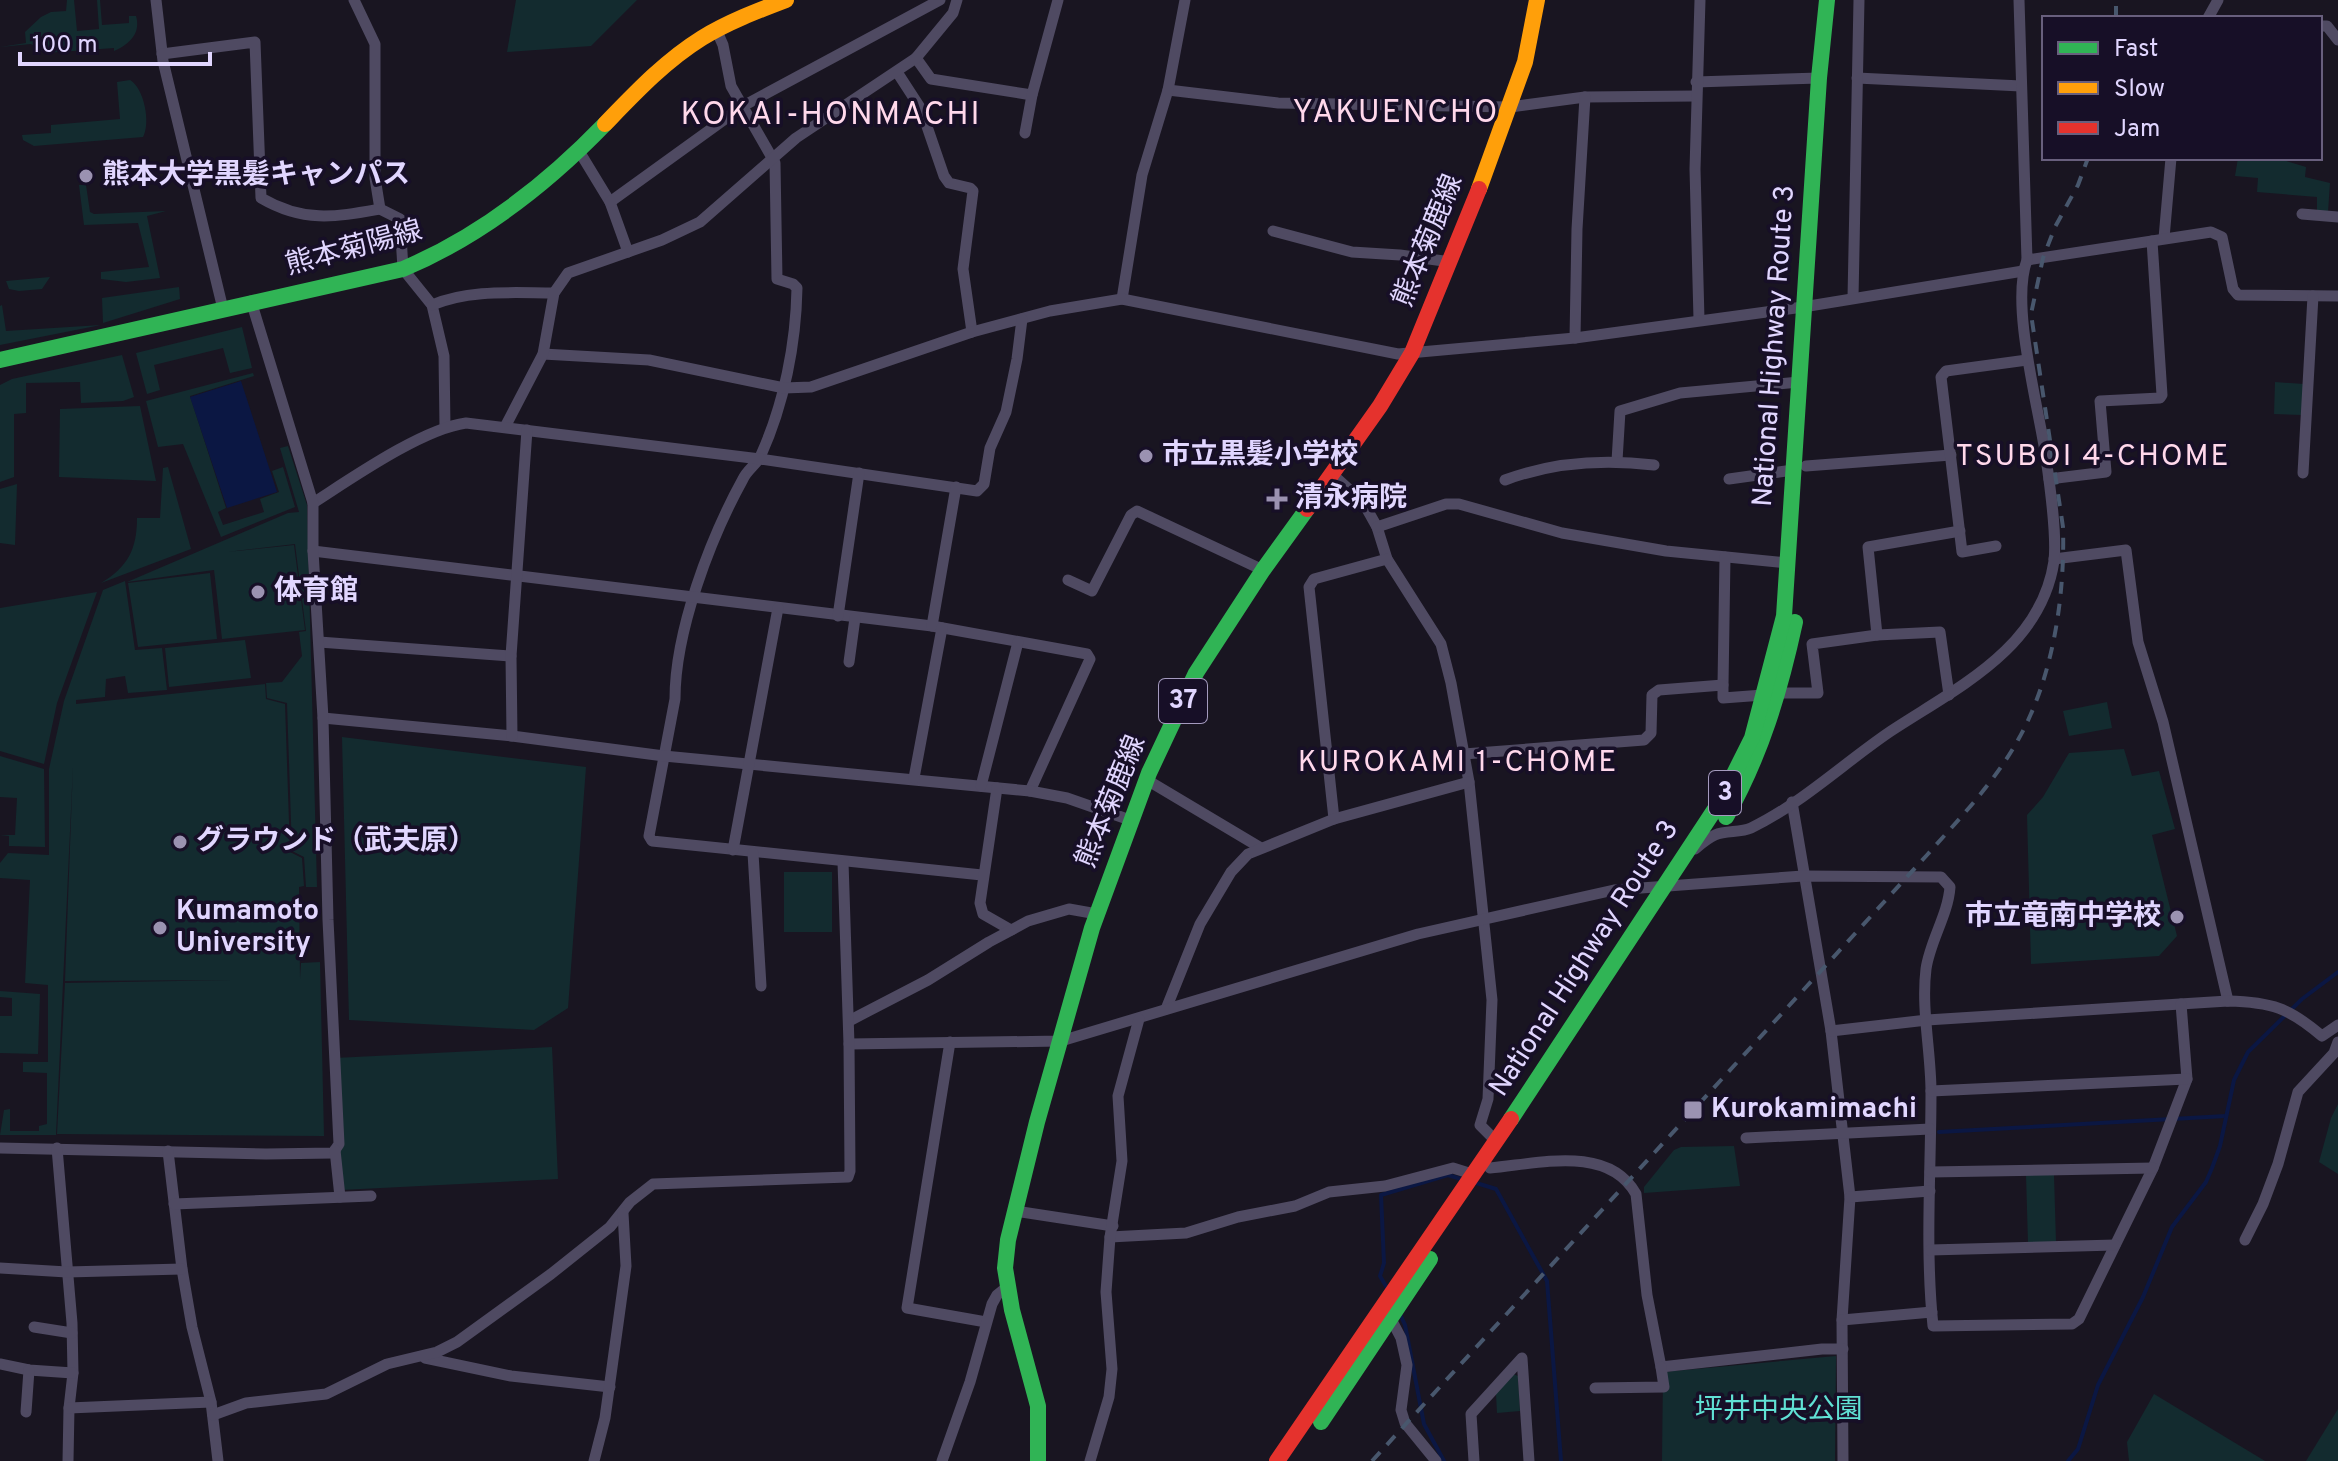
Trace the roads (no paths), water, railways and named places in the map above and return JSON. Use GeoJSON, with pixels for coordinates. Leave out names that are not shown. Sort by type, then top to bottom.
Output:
{"type":"FeatureCollection","features":[{"type":"Feature","properties":{"kind":"main road","name":"熊本菊陽線"},"geometry":{"type":"LineString","coordinates":[[0,360],[403,269],[434,257],[475,233],[579,151],[640,88],[688,47],[745,15],[786,0]]}},
{"type":"Feature","properties":{"kind":"main road","name":"熊本菊鹿線"},"geometry":{"type":"LineString","coordinates":[[1038,1461],[1038,1406],[1007,1287],[1005,1268],[1015,1211],[1037,1122],[1097,914],[1130,820],[1196,673],[1263,570],[1380,406],[1412,353],[1451,262],[1510,107],[1525,62],[1537,0]]}},
{"type":"Feature","properties":{"kind":"main road","name":"National Highway Route 3"},"geometry":{"type":"LineString","coordinates":[[1277,1461],[1496,1141],[1685,856],[1721,800],[1771,694],[1795,619],[1819,78],[1827,0]]}},
{"type":"Feature","properties":{"kind":"main road","name":"National Highway Route 3"},"geometry":{"type":"LineString","coordinates":[[1294,1461],[1716,834],[1746,784],[1773,718],[1771,694],[1784,616],[1800,468],[1799,382],[1810,306],[1838,0]]}},
{"type":"Feature","properties":{"kind":"street"},"geometry":{"type":"LineString","coordinates":[[156,0],[162,54],[223,309]]}},
{"type":"Feature","properties":{"kind":"street"},"geometry":{"type":"LineString","coordinates":[[354,0],[375,44],[375,163],[380,209]]}},
{"type":"Feature","properties":{"kind":"street"},"geometry":{"type":"LineString","coordinates":[[610,202],[743,106],[940,0]]}},
{"type":"Feature","properties":{"kind":"street"},"geometry":{"type":"LineString","coordinates":[[505,427],[543,354],[554,293],[568,273],[662,240],[700,222],[796,138],[916,58],[953,13],[957,0]]}},
{"type":"Feature","properties":{"kind":"street"},"geometry":{"type":"LineString","coordinates":[[1025,133],[1058,0]]}},
{"type":"Feature","properties":{"kind":"street"},"geometry":{"type":"LineString","coordinates":[[1122,299],[1142,175],[1168,90],[1185,0]]}},
{"type":"Feature","properties":{"kind":"street"},"geometry":{"type":"LineString","coordinates":[[1699,319],[1696,82],[1700,0]]}},
{"type":"Feature","properties":{"kind":"street"},"geometry":{"type":"LineString","coordinates":[[1853,298],[1859,0]]}},
{"type":"Feature","properties":{"kind":"street"},"geometry":{"type":"LineString","coordinates":[[1685,856],[1716,834],[1748,829],[1792,802],[1891,731],[1974,679],[2017,638],[2040,605],[2049,584],[2054,559],[2049,479],[2038,406],[2027,360],[2019,0]]}},
{"type":"Feature","properties":{"kind":"street"},"geometry":{"type":"LineString","coordinates":[[2322,26],[2327,26],[2338,40]]}},
{"type":"Feature","properties":{"kind":"street"},"geometry":{"type":"LineString","coordinates":[[716,29],[723,45],[731,86],[772,157],[776,173],[777,279],[797,288],[784,388],[760,459],[744,475],[693,596],[675,677],[675,699],[649,836],[652,841],[753,853],[982,875]]}},
{"type":"Feature","properties":{"kind":"street"},"geometry":{"type":"LineString","coordinates":[[162,54],[255,42],[261,198],[305,214],[329,218],[380,209],[400,219],[403,269],[432,305],[444,356],[445,427]]}},
{"type":"Feature","properties":{"kind":"street"},"geometry":{"type":"LineString","coordinates":[[916,58],[931,79],[1032,95]]}},
{"type":"Feature","properties":{"kind":"street"},"geometry":{"type":"LineString","coordinates":[[897,72],[921,109],[944,176],[949,183],[973,191],[963,269],[972,332]]}},
{"type":"Feature","properties":{"kind":"street"},"geometry":{"type":"LineString","coordinates":[[1696,82],[1819,78]]}},
{"type":"Feature","properties":{"kind":"street"},"geometry":{"type":"LineString","coordinates":[[1857,78],[2021,86]]}},
{"type":"Feature","properties":{"kind":"street"},"geometry":{"type":"LineString","coordinates":[[1168,90],[1278,103],[1510,107],[1585,97],[1696,96]]}},
{"type":"Feature","properties":{"kind":"street"},"geometry":{"type":"LineString","coordinates":[[1575,338],[1577,229],[1585,97]]}},
{"type":"Feature","properties":{"kind":"street"},"geometry":{"type":"LineString","coordinates":[[579,151],[610,202],[628,252]]}},
{"type":"Feature","properties":{"kind":"street"},"geometry":{"type":"LineString","coordinates":[[2049,479],[2106,472],[2100,401],[2160,398],[2162,395],[2158,239],[2171,160]]}},
{"type":"Feature","properties":{"kind":"street"},"geometry":{"type":"LineString","coordinates":[[2302,214],[2338,217]]}},
{"type":"Feature","properties":{"kind":"street"},"geometry":{"type":"LineString","coordinates":[[1273,231],[1352,252],[1451,262]]}},
{"type":"Feature","properties":{"kind":"street"},"geometry":{"type":"LineString","coordinates":[[543,354],[649,360],[784,388],[811,387],[972,332],[1050,311],[1122,299],[1398,354],[1412,353],[1575,338],[1810,306],[2158,239],[2211,232],[2222,237],[2233,289],[2238,295],[2338,296]]}},
{"type":"Feature","properties":{"kind":"street"},"geometry":{"type":"LineString","coordinates":[[432,305],[448,298],[469,295],[554,293]]}},
{"type":"Feature","properties":{"kind":"street"},"geometry":{"type":"LineString","coordinates":[[2303,473],[2313,296]]}},
{"type":"Feature","properties":{"kind":"street"},"geometry":{"type":"LineString","coordinates":[[0,1148],[266,1154],[333,1153],[339,1144],[313,503],[251,301]]}},
{"type":"Feature","properties":{"kind":"street"},"geometry":{"type":"LineString","coordinates":[[313,503],[377,463],[445,427],[466,423],[760,459],[977,491],[982,488],[990,448],[1006,412],[1022,319]]}},
{"type":"Feature","properties":{"kind":"street"},"geometry":{"type":"LineString","coordinates":[[1996,546],[1962,552],[1941,377],[1946,371],[2027,360]]}},
{"type":"Feature","properties":{"kind":"street"},"geometry":{"type":"LineString","coordinates":[[1617,461],[1620,411],[1680,393],[1799,382]]}},
{"type":"Feature","properties":{"kind":"street"},"geometry":{"type":"LineString","coordinates":[[512,736],[511,656],[527,430]]}},
{"type":"Feature","properties":{"kind":"street"},"geometry":{"type":"LineString","coordinates":[[1729,479],[1800,468],[1951,455]]}},
{"type":"Feature","properties":{"kind":"street"},"geometry":{"type":"LineString","coordinates":[[1505,480],[1531,470],[1617,461],[1654,465]]}},
{"type":"Feature","properties":{"kind":"street"},"geometry":{"type":"LineString","coordinates":[[838,616],[859,473]]}},
{"type":"Feature","properties":{"kind":"street"},"geometry":{"type":"LineString","coordinates":[[1331,473],[1363,502],[1377,527],[1387,559],[1441,644],[1469,782],[1492,1000],[1488,1099],[1480,1125],[1496,1141]]}},
{"type":"Feature","properties":{"kind":"street"},"geometry":{"type":"LineString","coordinates":[[914,778],[956,487]]}},
{"type":"Feature","properties":{"kind":"street"},"geometry":{"type":"LineString","coordinates":[[1377,527],[1446,504],[1459,504],[1562,533],[1666,551],[1788,563]]}},
{"type":"Feature","properties":{"kind":"street"},"geometry":{"type":"LineString","coordinates":[[1068,580],[1092,591],[1131,515],[1137,511],[1263,570]]}},
{"type":"Feature","properties":{"kind":"street"},"geometry":{"type":"LineString","coordinates":[[1877,635],[1868,547],[1960,531]]}},
{"type":"Feature","properties":{"kind":"street"},"geometry":{"type":"LineString","coordinates":[[2054,559],[2126,550],[2138,642],[2163,722],[2228,1001]]}},
{"type":"Feature","properties":{"kind":"street"},"geometry":{"type":"LineString","coordinates":[[313,551],[937,627],[1087,654],[1090,659],[1030,791]]}},
{"type":"Feature","properties":{"kind":"street"},"geometry":{"type":"LineString","coordinates":[[1725,557],[1723,698],[1818,693],[1812,644],[1877,635],[1940,632],[1949,695]]}},
{"type":"Feature","properties":{"kind":"street"},"geometry":{"type":"LineString","coordinates":[[1334,819],[1309,587],[1314,579],[1387,559]]}},
{"type":"Feature","properties":{"kind":"street"},"geometry":{"type":"LineString","coordinates":[[733,850],[778,608]]}},
{"type":"Feature","properties":{"kind":"street"},"geometry":{"type":"LineString","coordinates":[[849,662],[855,618]]}},
{"type":"Feature","properties":{"kind":"street"},"geometry":{"type":"LineString","coordinates":[[319,642],[511,656]]}},
{"type":"Feature","properties":{"kind":"street"},"geometry":{"type":"LineString","coordinates":[[981,786],[1018,642]]}},
{"type":"Feature","properties":{"kind":"street"},"geometry":{"type":"LineString","coordinates":[[1464,754],[1644,740],[1651,733],[1652,695],[1659,690],[1723,685]]}},
{"type":"Feature","properties":{"kind":"street"},"geometry":{"type":"LineString","coordinates":[[323,718],[512,736],[664,756],[1030,791],[1067,798],[1130,820]]}},
{"type":"Feature","properties":{"kind":"street"},"geometry":{"type":"LineString","coordinates":[[1147,780],[1261,848]]}},
{"type":"Feature","properties":{"kind":"street"},"geometry":{"type":"LineString","coordinates":[[1166,1009],[1200,924],[1231,872],[1248,854],[1334,819],[1469,782]]}},
{"type":"Feature","properties":{"kind":"street"},"geometry":{"type":"LineString","coordinates":[[997,788],[980,903],[983,914],[1011,930]]}},
{"type":"Feature","properties":{"kind":"street"},"geometry":{"type":"LineString","coordinates":[[1792,802],[1831,1031],[1850,1197],[1842,1320],[1843,1461]]}},
{"type":"Feature","properties":{"kind":"street"},"geometry":{"type":"LineString","coordinates":[[753,853],[761,986]]}},
{"type":"Feature","properties":{"kind":"street"},"geometry":{"type":"LineString","coordinates":[[213,1415],[246,1403],[326,1394],[387,1364],[437,1352],[457,1342],[610,1227],[630,1202],[653,1184],[848,1177],[849,1021],[843,862]]}},
{"type":"Feature","properties":{"kind":"street"},"geometry":{"type":"LineString","coordinates":[[849,1044],[1061,1041],[1318,962],[1485,918],[1614,890],[1803,876],[1922,876],[1946,880],[1950,887],[1949,897],[1926,971],[1931,1091],[1933,1326],[2072,1324],[2079,1319],[2153,1168],[2187,1079],[2181,1004]]}},
{"type":"Feature","properties":{"kind":"street"},"geometry":{"type":"LineString","coordinates":[[849,1021],[928,980],[1028,921],[1069,909],[1097,914]]}},
{"type":"Feature","properties":{"kind":"street"},"geometry":{"type":"LineString","coordinates":[[1831,1031],[1927,1020],[2228,1001],[2273,1006],[2297,1015],[2322,1036],[2337,1026]]}},
{"type":"Feature","properties":{"kind":"street"},"geometry":{"type":"LineString","coordinates":[[1090,1461],[1109,1397],[1112,1369],[1106,1292],[1122,1161],[1118,1096],[1139,1019]]}},
{"type":"Feature","properties":{"kind":"street"},"geometry":{"type":"LineString","coordinates":[[950,1042],[907,1308],[986,1322]]}},
{"type":"Feature","properties":{"kind":"street"},"geometry":{"type":"LineString","coordinates":[[2245,1240],[2278,1164],[2298,1092],[2334,1053],[2338,1042]]}},
{"type":"Feature","properties":{"kind":"street"},"geometry":{"type":"LineString","coordinates":[[1931,1091],[2187,1079]]}},
{"type":"Feature","properties":{"kind":"street"},"geometry":{"type":"LineString","coordinates":[[1746,1138],[1930,1129]]}},
{"type":"Feature","properties":{"kind":"street"},"geometry":{"type":"LineString","coordinates":[[57,1148],[72,1333],[68,1461]]}},
{"type":"Feature","properties":{"kind":"street"},"geometry":{"type":"LineString","coordinates":[[335,1150],[340,1197]]}},
{"type":"Feature","properties":{"kind":"street"},"geometry":{"type":"LineString","coordinates":[[168,1151],[182,1269],[192,1327],[211,1402],[218,1461]]}},
{"type":"Feature","properties":{"kind":"street"},"geometry":{"type":"LineString","coordinates":[[1490,1168],[1588,1161],[1617,1172],[1629,1181],[1636,1194],[1647,1295],[1664,1387],[1595,1388]]}},
{"type":"Feature","properties":{"kind":"street"},"geometry":{"type":"LineString","coordinates":[[1015,1211],[1112,1232],[1186,1233],[1238,1217],[1295,1206],[1329,1192],[1385,1186],[1453,1168],[1472,1174]]}},
{"type":"Feature","properties":{"kind":"street"},"geometry":{"type":"LineString","coordinates":[[1930,1172],[2153,1168]]}},
{"type":"Feature","properties":{"kind":"street"},"geometry":{"type":"LineString","coordinates":[[1850,1197],[1930,1191]]}},
{"type":"Feature","properties":{"kind":"street"},"geometry":{"type":"LineString","coordinates":[[174,1204],[371,1196]]}},
{"type":"Feature","properties":{"kind":"street"},"geometry":{"type":"LineString","coordinates":[[594,1461],[610,1387],[626,1266],[623,1213]]}},
{"type":"Feature","properties":{"kind":"street"},"geometry":{"type":"LineString","coordinates":[[1930,1250],[2115,1245]]}},
{"type":"Feature","properties":{"kind":"street"},"geometry":{"type":"LineString","coordinates":[[0,1268],[67,1272],[182,1269]]}},
{"type":"Feature","properties":{"kind":"street"},"geometry":{"type":"LineString","coordinates":[[942,1461],[966,1395],[986,1322],[997,1295],[1007,1287]]}},
{"type":"Feature","properties":{"kind":"street"},"geometry":{"type":"LineString","coordinates":[[1842,1320],[1932,1312]]}},
{"type":"Feature","properties":{"kind":"street"},"geometry":{"type":"LineString","coordinates":[[1391,1319],[1401,1338],[1407,1365],[1401,1410],[1405,1423],[1436,1461]]}},
{"type":"Feature","properties":{"kind":"street"},"geometry":{"type":"LineString","coordinates":[[34,1327],[72,1333]]}},
{"type":"Feature","properties":{"kind":"street"},"geometry":{"type":"LineString","coordinates":[[1661,1367],[1843,1349]]}},
{"type":"Feature","properties":{"kind":"street"},"geometry":{"type":"LineString","coordinates":[[419,1356],[511,1376],[610,1387]]}},
{"type":"Feature","properties":{"kind":"street"},"geometry":{"type":"LineString","coordinates":[[1474,1461],[1471,1414],[1522,1358],[1529,1461]]}},
{"type":"Feature","properties":{"kind":"street"},"geometry":{"type":"LineString","coordinates":[[0,1364],[29,1370],[73,1373]]}},
{"type":"Feature","properties":{"kind":"street"},"geometry":{"type":"LineString","coordinates":[[26,1412],[29,1370]]}},
{"type":"Feature","properties":{"kind":"street"},"geometry":{"type":"LineString","coordinates":[[69,1408],[211,1402]]}},
{"type":"Feature","properties":{"kind":"water"},"geometry":{"type":"Polygon","coordinates":[[[241,381],[277,492],[227,508],[190,397],[241,381]]]}},
{"type":"Feature","properties":{"kind":"waterway"},"geometry":{"type":"LineString","coordinates":[[2068,1461],[2078,1449],[2098,1385],[2143,1297],[2172,1227],[2206,1182],[2220,1146],[2234,1080],[2248,1052],[2302,999],[2338,972]]}},
{"type":"Feature","properties":{"kind":"waterway"},"geometry":{"type":"LineString","coordinates":[[1939,1132],[2226,1116]]}},
{"type":"Feature","properties":{"kind":"waterway"},"geometry":{"type":"LineString","coordinates":[[1387,1288],[1380,1276],[1384,1263],[1381,1195],[1448,1175],[1461,1179]]}},
{"type":"Feature","properties":{"kind":"waterway"},"geometry":{"type":"LineString","coordinates":[[1473,1182],[1496,1189],[1547,1281],[1561,1461]]}},
{"type":"Feature","properties":{"kind":"waterway"},"geometry":{"type":"LineString","coordinates":[[1400,1314],[1405,1325],[1424,1424],[1444,1461]]}},
{"type":"Feature","properties":{"kind":"railway"},"geometry":{"type":"LineString","coordinates":[[2116,0],[2116,16]]}},
{"type":"Feature","properties":{"kind":"railway"},"geometry":{"type":"LineString","coordinates":[[1372,1461],[1951,828],[1987,786],[2018,740],[2048,664],[2059,609],[2063,554],[2063,527],[2031,314],[2043,258],[2087,160]]}},
{"type":"Feature","properties":{"kind":"place","name":"熊本大学黒髪キャンパス"},"geometry":{"type":"Point","coordinates":[86,176]}},
{"type":"Feature","properties":{"kind":"place","name":"市立黒髪小学校"},"geometry":{"type":"Point","coordinates":[1146,456]}},
{"type":"Feature","properties":{"kind":"place","name":"清永病院"},"geometry":{"type":"Point","coordinates":[1277,499]}},
{"type":"Feature","properties":{"kind":"place","name":"体育館"},"geometry":{"type":"Point","coordinates":[258,592]}},
{"type":"Feature","properties":{"kind":"place","name":"グラウンド（武夫原）"},"geometry":{"type":"Point","coordinates":[180,842]}},
{"type":"Feature","properties":{"kind":"place","name":"市立竜南中学校"},"geometry":{"type":"Point","coordinates":[2177,917]}},
{"type":"Feature","properties":{"kind":"place","name":"Kumamoto University"},"geometry":{"type":"Point","coordinates":[160,928]}},
{"type":"Feature","properties":{"kind":"place","name":"Kurokamimachi"},"geometry":{"type":"Point","coordinates":[1693,1110]}},
{"type":"Feature","properties":{"kind":"district","name":"YAKUENCHO"},"geometry":{"type":"Point","coordinates":[1396,114]}},
{"type":"Feature","properties":{"kind":"district","name":"KOKAI-HONMACHI"},"geometry":{"type":"Point","coordinates":[831,116]}},
{"type":"Feature","properties":{"kind":"district","name":"TSUBOI 4-CHOME"},"geometry":{"type":"Point","coordinates":[2093,457]}},
{"type":"Feature","properties":{"kind":"district","name":"KUROKAMI 1-CHOME"},"geometry":{"type":"Point","coordinates":[1458,763]}},
{"type":"Feature","properties":{"kind":"park label","name":"坪井中央公園"},"geometry":{"type":"Point","coordinates":[1779,1411]}}]}
